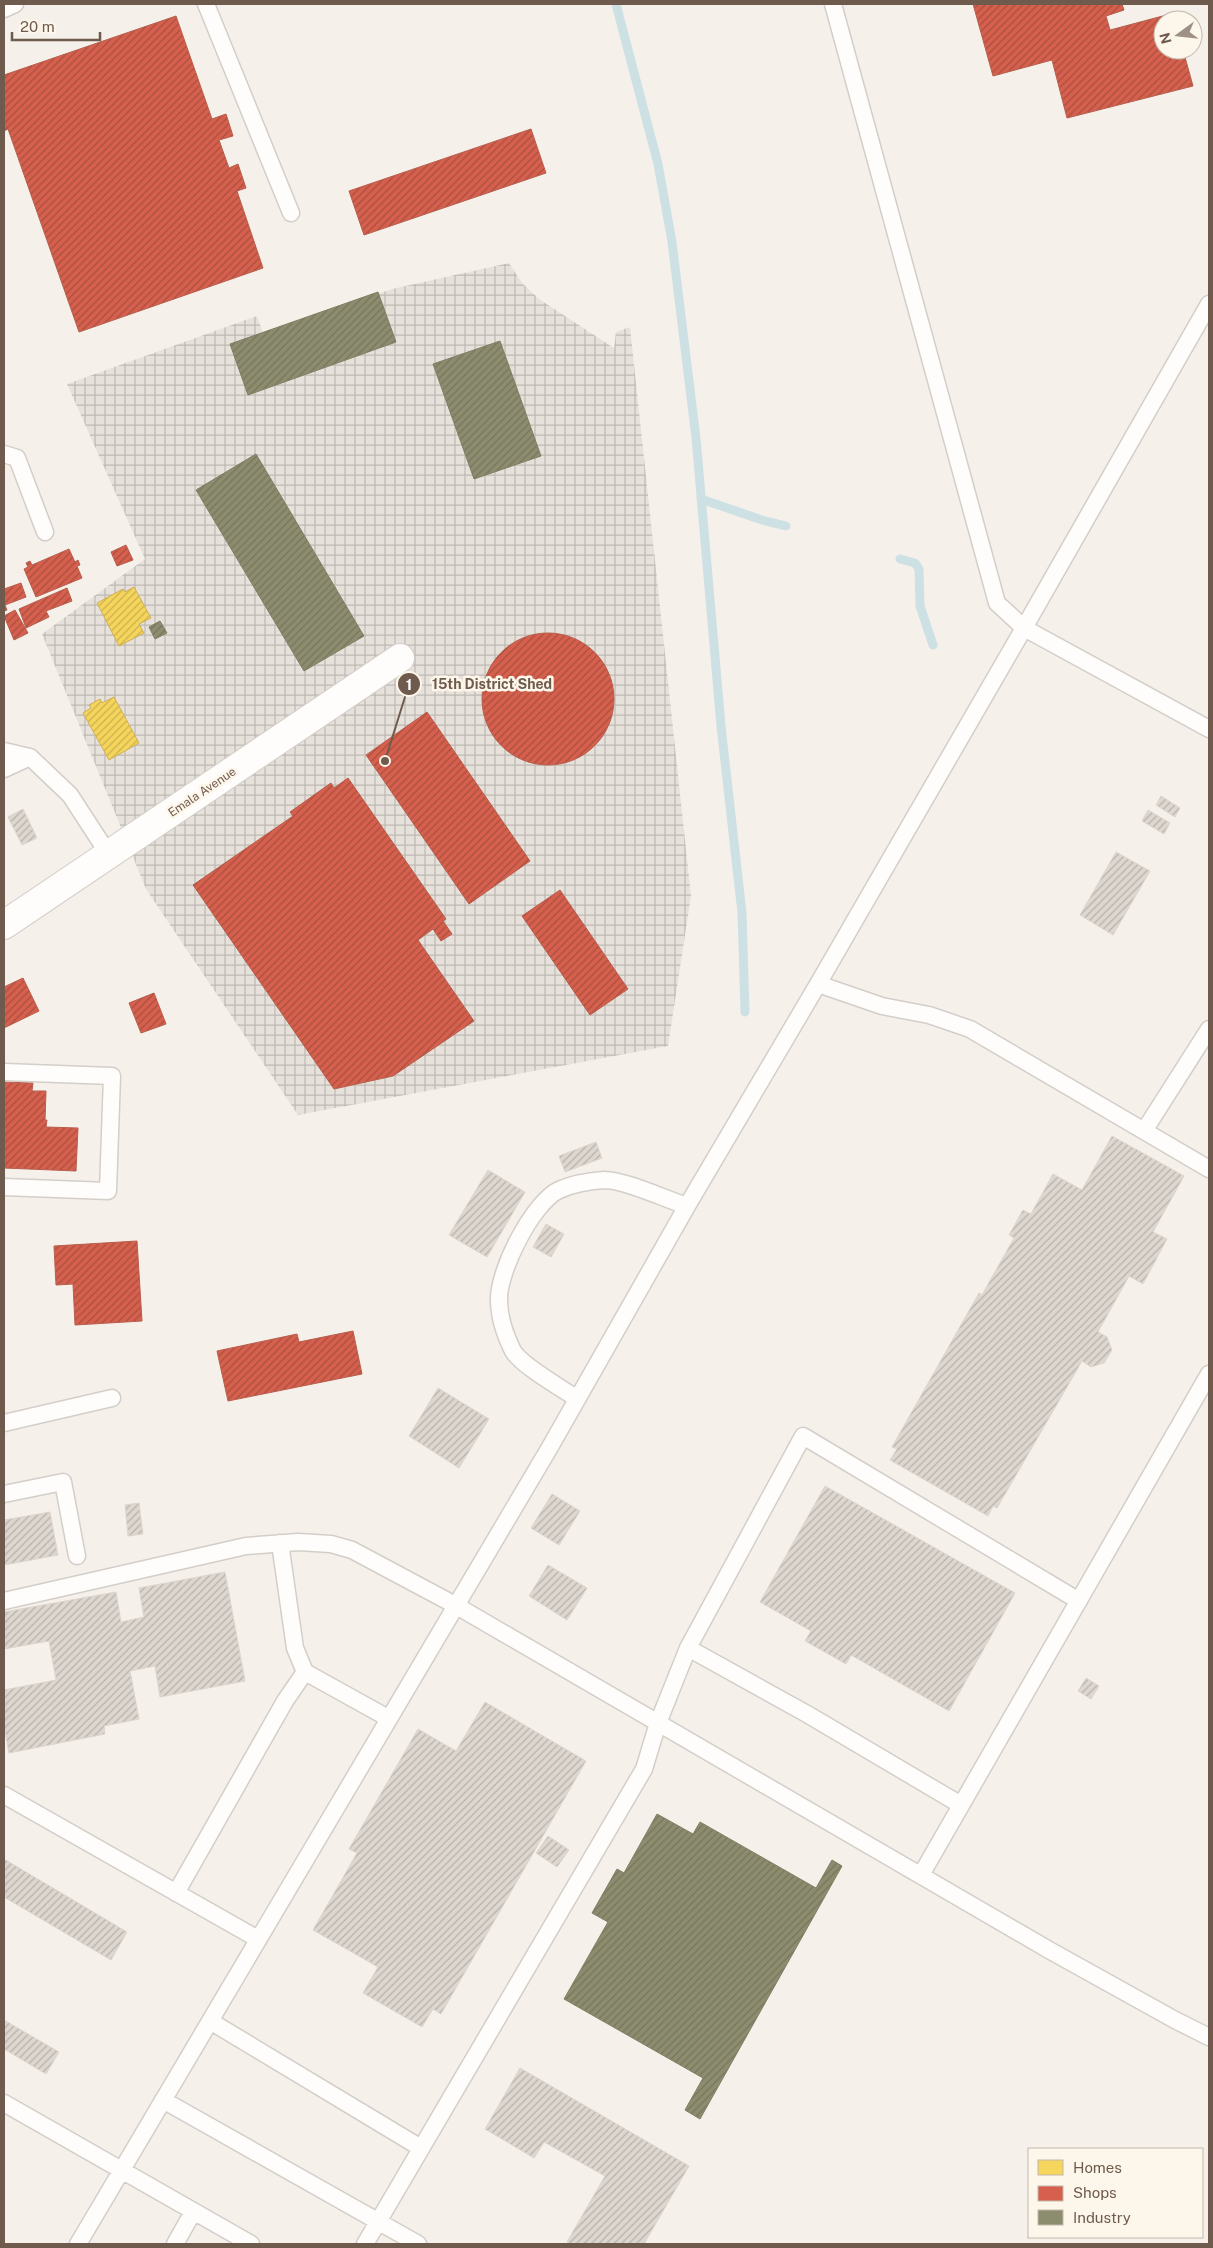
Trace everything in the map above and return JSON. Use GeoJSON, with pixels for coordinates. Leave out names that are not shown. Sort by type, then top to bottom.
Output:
{"type":"FeatureCollection","features":[{"type":"Feature","properties":{"kind":"street","name":"Emala Avenue"},"geometry":{"type":"LineString","coordinates":[[4,925],[400,658]]}},
{"type":"Feature","properties":{"kind":"lane"},"geometry":{"type":"LineString","coordinates":[[4,9],[15,4]]}},
{"type":"Feature","properties":{"kind":"lane"},"geometry":{"type":"LineString","coordinates":[[206,4],[291,214]]}},
{"type":"Feature","properties":{"kind":"lane"},"geometry":{"type":"LineString","coordinates":[[833,4],[997,603],[1024,628],[1209,729]]}},
{"type":"Feature","properties":{"kind":"lane"},"geometry":{"type":"LineString","coordinates":[[78,2244],[550,1447],[576,1398],[1024,628],[1209,304]]}},
{"type":"Feature","properties":{"kind":"lane"},"geometry":{"type":"LineString","coordinates":[[4,454],[17,458],[45,532]]}},
{"type":"Feature","properties":{"kind":"lane"},"geometry":{"type":"LineString","coordinates":[[4,750],[30,757],[70,795],[109,855]]}},
{"type":"Feature","properties":{"kind":"lane"},"geometry":{"type":"LineString","coordinates":[[4,769],[30,757]]}},
{"type":"Feature","properties":{"kind":"lane"},"geometry":{"type":"LineString","coordinates":[[818,984],[882,1006],[929,1015],[970,1028],[1209,1169]]}},
{"type":"Feature","properties":{"kind":"lane"},"geometry":{"type":"LineString","coordinates":[[1144,1132],[1209,1030]]}},
{"type":"Feature","properties":{"kind":"lane"},"geometry":{"type":"LineString","coordinates":[[4,1072],[112,1076],[108,1191],[4,1187]]}},
{"type":"Feature","properties":{"kind":"lane"},"geometry":{"type":"LineString","coordinates":[[576,1398],[526,1364],[514,1353],[504,1328],[499,1298],[502,1278],[522,1232],[546,1199],[559,1190],[585,1182],[606,1180],[624,1184],[687,1206]]}},
{"type":"Feature","properties":{"kind":"lane"},"geometry":{"type":"LineString","coordinates":[[920,1875],[1209,1374]]}},
{"type":"Feature","properties":{"kind":"lane"},"geometry":{"type":"LineString","coordinates":[[4,1423],[112,1398]]}},
{"type":"Feature","properties":{"kind":"lane"},"geometry":{"type":"LineString","coordinates":[[365,2244],[644,1768],[658,1723],[688,1648],[804,1436],[1079,1601]]}},
{"type":"Feature","properties":{"kind":"lane"},"geometry":{"type":"LineString","coordinates":[[4,1494],[63,1482],[77,1556]]}},
{"type":"Feature","properties":{"kind":"lane"},"geometry":{"type":"LineString","coordinates":[[280,1543],[295,1648],[306,1672],[388,1718]]}},
{"type":"Feature","properties":{"kind":"lane"},"geometry":{"type":"LineString","coordinates":[[4,1601],[246,1546],[280,1543],[331,1544],[352,1550],[455,1605],[920,1875],[1158,2011],[1209,2037]]}},
{"type":"Feature","properties":{"kind":"lane"},"geometry":{"type":"LineString","coordinates":[[688,1648],[807,1714],[961,1805]]}},
{"type":"Feature","properties":{"kind":"lane"},"geometry":{"type":"LineString","coordinates":[[176,1893],[285,1701],[306,1672]]}},
{"type":"Feature","properties":{"kind":"lane"},"geometry":{"type":"LineString","coordinates":[[4,1795],[258,1939]]}},
{"type":"Feature","properties":{"kind":"lane"},"geometry":{"type":"LineString","coordinates":[[210,2021],[422,2148]]}},
{"type":"Feature","properties":{"kind":"lane"},"geometry":{"type":"LineString","coordinates":[[163,2100],[418,2244]]}},
{"type":"Feature","properties":{"kind":"lane"},"geometry":{"type":"LineString","coordinates":[[4,2103],[121,2172],[251,2244]]}},
{"type":"Feature","properties":{"kind":"lane"},"geometry":{"type":"LineString","coordinates":[[175,2244],[193,2212]]}},
{"type":"Feature","properties":{"kind":"shaded area"},"geometry":{"type":"Polygon","coordinates":[[[509,263],[522,283],[539,299],[614,348],[616,332],[630,327],[691,896],[668,1046],[298,1115],[146,889],[42,634],[145,559],[67,384],[257,316],[263,333],[392,289],[509,263]]]}},
{"type":"Feature","properties":{"kind":"building: Homes"},"geometry":{"type":"Polygon","coordinates":[[[134,587],[151,618],[139,624],[144,633],[119,646],[97,603],[123,589],[125,592],[134,587]]]}},
{"type":"Feature","properties":{"kind":"building: Homes"},"geometry":{"type":"Polygon","coordinates":[[[114,697],[139,743],[109,760],[83,713],[91,708],[89,705],[100,699],[102,703],[114,697]]]}},
{"type":"Feature","properties":{"kind":"building: Shops"},"geometry":{"type":"Polygon","coordinates":[[[973,4],[1122,4],[1124,10],[1106,16],[1110,30],[1153,19],[1153,60],[1186,60],[1193,86],[1067,118],[1052,60],[993,76],[973,4]]]}},
{"type":"Feature","properties":{"kind":"building: Shops"},"geometry":{"type":"Polygon","coordinates":[[[176,16],[212,119],[226,114],[233,136],[219,140],[229,168],[238,164],[246,188],[237,191],[263,268],[79,332],[8,129],[4,131],[4,75],[176,16]]]}},
{"type":"Feature","properties":{"kind":"building: Shops"},"geometry":{"type":"Polygon","coordinates":[[[531,129],[546,173],[364,235],[349,191],[531,129]]]}},
{"type":"Feature","properties":{"kind":"building: Shops"},"geometry":{"type":"Polygon","coordinates":[[[126,545],[133,560],[117,566],[111,552],[126,545]]]}},
{"type":"Feature","properties":{"kind":"building: Shops"},"geometry":{"type":"Polygon","coordinates":[[[69,549],[75,562],[78,560],[80,565],[77,566],[82,578],[36,597],[24,569],[28,567],[26,563],[30,561],[32,565],[69,549]]]}},
{"type":"Feature","properties":{"kind":"building: Shops"},"geometry":{"type":"Polygon","coordinates":[[[21,583],[26,597],[5,605],[7,610],[4,611],[4,589],[21,583]]]}},
{"type":"Feature","properties":{"kind":"building: Shops"},"geometry":{"type":"Polygon","coordinates":[[[67,588],[72,601],[46,611],[49,617],[26,628],[19,609],[67,588]]]}},
{"type":"Feature","properties":{"kind":"building: Shops"},"geometry":{"type":"Polygon","coordinates":[[[15,610],[28,633],[14,640],[4,616],[15,610]]]}},
{"type":"Feature","properties":{"kind":"building: Shops"},"geometry":{"type":"Polygon","coordinates":[[[548,633],[561,634],[573,638],[595,652],[609,674],[613,686],[613,712],[609,724],[595,746],[573,760],[561,764],[548,765],[535,764],[523,760],[501,746],[487,724],[483,712],[482,699],[483,686],[487,674],[501,652],[523,638],[535,634],[548,633]]]}},
{"type":"Feature","properties":{"kind":"building: Shops"},"geometry":{"type":"Polygon","coordinates":[[[427,712],[530,861],[469,904],[366,755],[427,712]]]}},
{"type":"Feature","properties":{"kind":"building: Shops"},"geometry":{"type":"Polygon","coordinates":[[[348,778],[446,919],[443,921],[452,934],[441,941],[433,929],[418,940],[474,1021],[393,1076],[334,1089],[193,885],[293,816],[290,812],[331,783],[334,788],[348,778]]]}},
{"type":"Feature","properties":{"kind":"building: Shops"},"geometry":{"type":"Polygon","coordinates":[[[560,890],[628,989],[590,1015],[522,916],[560,890]]]}},
{"type":"Feature","properties":{"kind":"building: Shops"},"geometry":{"type":"Polygon","coordinates":[[[23,978],[39,1011],[4,1028],[4,987],[23,978]]]}},
{"type":"Feature","properties":{"kind":"building: Shops"},"geometry":{"type":"Polygon","coordinates":[[[154,993],[166,1024],[141,1033],[129,1003],[154,993]]]}},
{"type":"Feature","properties":{"kind":"building: Shops"},"geometry":{"type":"Polygon","coordinates":[[[4,1082],[33,1083],[32,1091],[46,1091],[46,1127],[78,1128],[76,1171],[4,1168],[4,1082]]]}},
{"type":"Feature","properties":{"kind":"building: Shops"},"geometry":{"type":"Polygon","coordinates":[[[137,1241],[142,1321],[75,1325],[73,1284],[56,1285],[54,1246],[137,1241]]]}},
{"type":"Feature","properties":{"kind":"building: Shops"},"geometry":{"type":"Polygon","coordinates":[[[353,1331],[362,1374],[228,1401],[217,1351],[297,1334],[299,1342],[353,1331]]]}},
{"type":"Feature","properties":{"kind":"building: Industry"},"geometry":{"type":"Polygon","coordinates":[[[378,292],[396,342],[248,395],[230,344],[378,292]]]}},
{"type":"Feature","properties":{"kind":"building: Industry"},"geometry":{"type":"Polygon","coordinates":[[[500,341],[541,456],[474,479],[433,364],[500,341]]]}},
{"type":"Feature","properties":{"kind":"building: Industry"},"geometry":{"type":"Polygon","coordinates":[[[256,454],[364,636],[304,671],[196,490],[256,454]]]}},
{"type":"Feature","properties":{"kind":"building: Industry"},"geometry":{"type":"Polygon","coordinates":[[[160,621],[167,633],[155,639],[149,627],[160,621]]]}},
{"type":"Feature","properties":{"kind":"building: Industry"},"geometry":{"type":"Polygon","coordinates":[[[657,1814],[693,1834],[700,1822],[816,1888],[832,1860],[842,1866],[700,2119],[685,2110],[703,2078],[564,1999],[608,1922],[592,1913],[617,1869],[624,1873],[657,1814]]]}},
{"type":"Feature","properties":{"kind":"building: Other"},"geometry":{"type":"Polygon","coordinates":[[[1161,796],[1180,808],[1175,817],[1156,805],[1161,796]]]}},
{"type":"Feature","properties":{"kind":"building: Other"},"geometry":{"type":"Polygon","coordinates":[[[23,809],[37,838],[22,845],[8,817],[23,809]]]}},
{"type":"Feature","properties":{"kind":"building: Other"},"geometry":{"type":"Polygon","coordinates":[[[1148,810],[1170,823],[1164,834],[1142,821],[1148,810]]]}},
{"type":"Feature","properties":{"kind":"building: Other"},"geometry":{"type":"Polygon","coordinates":[[[1116,852],[1150,871],[1113,935],[1080,915],[1116,852]]]}},
{"type":"Feature","properties":{"kind":"building: Other"},"geometry":{"type":"Polygon","coordinates":[[[1112,1136],[1184,1176],[1153,1232],[1167,1239],[1143,1284],[1129,1276],[1098,1332],[1107,1337],[1112,1350],[1104,1363],[1091,1367],[1082,1361],[997,1508],[993,1506],[988,1516],[890,1460],[897,1449],[892,1447],[979,1293],[982,1295],[1014,1238],[1009,1235],[1023,1210],[1031,1214],[1053,1174],[1082,1190],[1112,1136]]]}},
{"type":"Feature","properties":{"kind":"building: Other"},"geometry":{"type":"Polygon","coordinates":[[[596,1142],[602,1158],[565,1172],[559,1156],[596,1142]]]}},
{"type":"Feature","properties":{"kind":"building: Other"},"geometry":{"type":"Polygon","coordinates":[[[488,1170],[525,1192],[487,1257],[449,1235],[488,1170]]]}},
{"type":"Feature","properties":{"kind":"building: Other"},"geometry":{"type":"Polygon","coordinates":[[[546,1224],[564,1234],[551,1257],[533,1247],[546,1224]]]}},
{"type":"Feature","properties":{"kind":"building: Other"},"geometry":{"type":"Polygon","coordinates":[[[438,1388],[489,1419],[459,1468],[409,1436],[438,1388]]]}},
{"type":"Feature","properties":{"kind":"building: Other"},"geometry":{"type":"Polygon","coordinates":[[[825,1486],[1015,1593],[949,1711],[851,1655],[846,1664],[805,1641],[811,1631],[760,1602],[825,1486]]]}},
{"type":"Feature","properties":{"kind":"building: Other"},"geometry":{"type":"Polygon","coordinates":[[[552,1494],[580,1511],[559,1545],[531,1528],[552,1494]]]}},
{"type":"Feature","properties":{"kind":"building: Other"},"geometry":{"type":"Polygon","coordinates":[[[139,1503],[143,1534],[128,1536],[125,1505],[139,1503]]]}},
{"type":"Feature","properties":{"kind":"building: Other"},"geometry":{"type":"Polygon","coordinates":[[[50,1512],[58,1555],[4,1565],[4,1520],[50,1512]]]}},
{"type":"Feature","properties":{"kind":"building: Other"},"geometry":{"type":"Polygon","coordinates":[[[548,1565],[587,1588],[567,1620],[529,1596],[548,1565]]]}},
{"type":"Feature","properties":{"kind":"building: Other"},"geometry":{"type":"Polygon","coordinates":[[[225,1572],[245,1681],[160,1697],[155,1666],[130,1671],[139,1719],[104,1726],[105,1734],[9,1753],[4,1725],[4,1690],[56,1680],[49,1641],[4,1649],[4,1612],[116,1592],[121,1622],[144,1617],[139,1588],[225,1572]]]}},
{"type":"Feature","properties":{"kind":"building: Other"},"geometry":{"type":"Polygon","coordinates":[[[1086,1678],[1099,1686],[1091,1699],[1078,1691],[1086,1678]]]}},
{"type":"Feature","properties":{"kind":"building: Other"},"geometry":{"type":"Polygon","coordinates":[[[485,1702],[586,1761],[441,2014],[433,2009],[422,2027],[363,1993],[378,1967],[313,1930],[357,1853],[349,1849],[418,1729],[456,1751],[485,1702]]]}},
{"type":"Feature","properties":{"kind":"building: Other"},"geometry":{"type":"Polygon","coordinates":[[[548,1836],[569,1850],[557,1867],[536,1853],[548,1836]]]}},
{"type":"Feature","properties":{"kind":"building: Other"},"geometry":{"type":"Polygon","coordinates":[[[4,1859],[127,1932],[111,1960],[4,1897],[4,1859]]]}},
{"type":"Feature","properties":{"kind":"building: Other"},"geometry":{"type":"Polygon","coordinates":[[[4,2020],[59,2052],[46,2074],[4,2049],[4,2020]]]}},
{"type":"Feature","properties":{"kind":"building: Other"},"geometry":{"type":"Polygon","coordinates":[[[520,2068],[689,2166],[644,2244],[571,2244],[567,2242],[605,2176],[544,2142],[534,2158],[485,2129],[520,2068]]]}},
{"type":"Feature","properties":{"kind":"waterway"},"geometry":{"type":"LineString","coordinates":[[616,4],[658,164],[672,242],[696,438],[721,726],[742,913],[745,1012]]}},
{"type":"Feature","properties":{"kind":"waterway"},"geometry":{"type":"LineString","coordinates":[[701,499],[762,520],[786,526]]}},
{"type":"Feature","properties":{"kind":"waterway"},"geometry":{"type":"LineString","coordinates":[[900,559],[915,563],[919,569],[920,606],[933,645]]}},
{"type":"Feature","properties":{"kind":"place","name":"15th District Shed"},"geometry":{"type":"Point","coordinates":[385,761]}}]}
